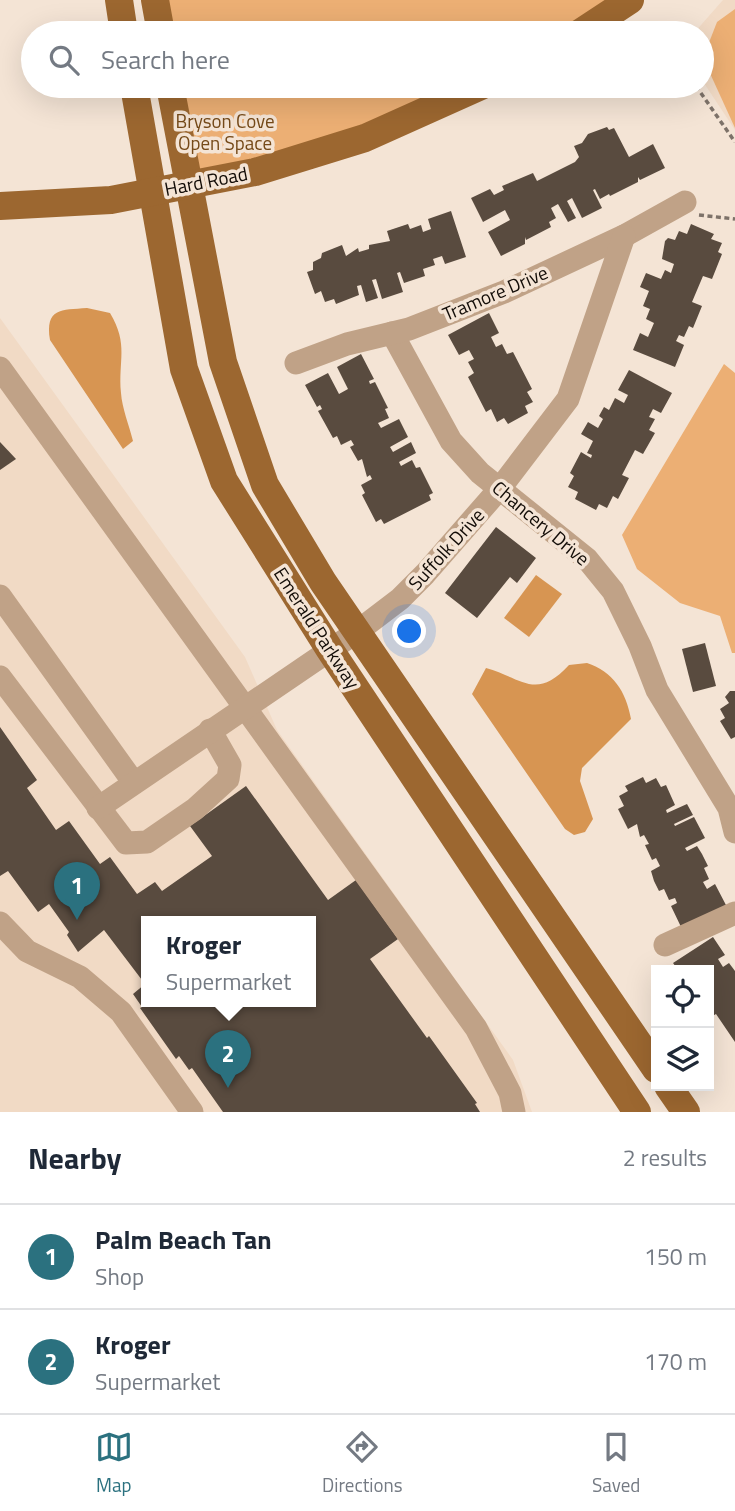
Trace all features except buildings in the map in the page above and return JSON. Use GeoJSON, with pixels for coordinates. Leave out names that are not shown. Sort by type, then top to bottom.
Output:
{"type":"FeatureCollection","features":[{"type":"Feature","properties":{"kind":"main road"},"geometry":{"type":"LineString","coordinates":[[118,0],[122,21]]}},
{"type":"Feature","properties":{"kind":"main road"},"geometry":{"type":"LineString","coordinates":[[155,0],[159,21]]}},
{"type":"Feature","properties":{"kind":"main road"},"geometry":{"type":"LineString","coordinates":[[598,21],[630,0]]}},
{"type":"Feature","properties":{"kind":"main road","name":"Emerald Parkway"},"geometry":{"type":"LineString","coordinates":[[136,98],[184,369],[224,481],[330,650],[637,1112]]}},
{"type":"Feature","properties":{"kind":"main road","name":"Emerald Parkway"},"geometry":{"type":"LineString","coordinates":[[172,98],[223,362],[265,485],[323,582],[651,1062]]}},
{"type":"Feature","properties":{"kind":"main road","name":"Hard Road"},"geometry":{"type":"LineString","coordinates":[[0,206],[111,200],[255,172],[365,138],[454,98]]}},
{"type":"Feature","properties":{"kind":"street","name":"Tramore Drive"},"geometry":{"type":"LineString","coordinates":[[296,363],[347,344],[392,333],[503,292],[624,236],[685,202]]}},
{"type":"Feature","properties":{"kind":"street","name":"Suffolk Drive"},"geometry":{"type":"LineString","coordinates":[[98,808],[358,631],[400,599],[501,487],[568,398],[624,236]]}},
{"type":"Feature","properties":{"kind":"street","name":"Chancery Drive"},"geometry":{"type":"LineString","coordinates":[[392,333],[451,441],[480,472],[587,559],[613,591],[640,646],[657,690],[732,806],[735,832]]}},
{"type":"Feature","properties":{"kind":"street"},"geometry":{"type":"LineString","coordinates":[[0,368],[476,1028],[510,1093],[514,1112]]}},
{"type":"Feature","properties":{"kind":"street"},"geometry":{"type":"LineString","coordinates":[[0,596],[134,783]]}},
{"type":"Feature","properties":{"kind":"street"},"geometry":{"type":"LineString","coordinates":[[0,677],[126,843],[147,842],[195,809],[228,779],[230,765],[210,730]]}},
{"type":"Feature","properties":{"kind":"street"},"geometry":{"type":"LineString","coordinates":[[665,945],[735,913]]}},
{"type":"Feature","properties":{"kind":"street"},"geometry":{"type":"LineString","coordinates":[[0,923],[27,951],[80,977],[121,1012],[192,1112]]}},
{"type":"Feature","properties":{"kind":"path"},"geometry":{"type":"LineString","coordinates":[[704,98],[735,142]]}},
{"type":"Feature","properties":{"kind":"shaded area"},"geometry":{"type":"Polygon","coordinates":[[[723,0],[735,0],[735,130],[714,98],[714,21],[705,21],[723,0]]]}},
{"type":"Feature","properties":{"kind":"shaded area"},"geometry":{"type":"Polygon","coordinates":[[[87,308],[110,313],[119,334],[122,399],[133,441],[123,449],[50,340],[50,322],[53,316],[63,311],[87,308]]]}},
{"type":"Feature","properties":{"kind":"shaded area"},"geometry":{"type":"Polygon","coordinates":[[[0,318],[245,657],[277,730],[513,1060],[532,1112],[0,1112],[0,318]]]}},
{"type":"Feature","properties":{"kind":"shaded area"},"geometry":{"type":"Polygon","coordinates":[[[536,575],[562,594],[529,637],[504,618],[536,575]]]}},
{"type":"Feature","properties":{"kind":"shaded area"},"geometry":{"type":"Polygon","coordinates":[[[587,663],[604,672],[617,684],[626,700],[631,719],[582,768],[580,781],[593,819],[585,832],[574,835],[565,829],[472,694],[486,668],[519,681],[538,684],[557,676],[569,665],[587,663]]]}},
{"type":"Feature","properties":{"kind":"green space"},"geometry":{"type":"Polygon","coordinates":[[[155,0],[630,0],[598,21],[159,21],[155,0]]]}},
{"type":"Feature","properties":{"kind":"green space"},"geometry":{"type":"Polygon","coordinates":[[[735,9],[735,128],[714,82],[714,30],[717,22],[735,9]]]}},
{"type":"Feature","properties":{"kind":"green space","name":"Bryson Cove Open Space"},"geometry":{"type":"Polygon","coordinates":[[[172,98],[445,98],[187,185],[172,98]]]}},
{"type":"Feature","properties":{"kind":"green space"},"geometry":{"type":"Polygon","coordinates":[[[724,364],[735,373],[735,653],[732,653],[720,616],[680,603],[637,569],[622,535],[724,364]]]}},
{"type":"Feature","properties":{"kind":"place","name":"Palm Beach Tan"},"geometry":{"type":"Point","coordinates":[77,920]}},
{"type":"Feature","properties":{"kind":"place","name":"Kroger"},"geometry":{"type":"Point","coordinates":[228,1088]}}]}
